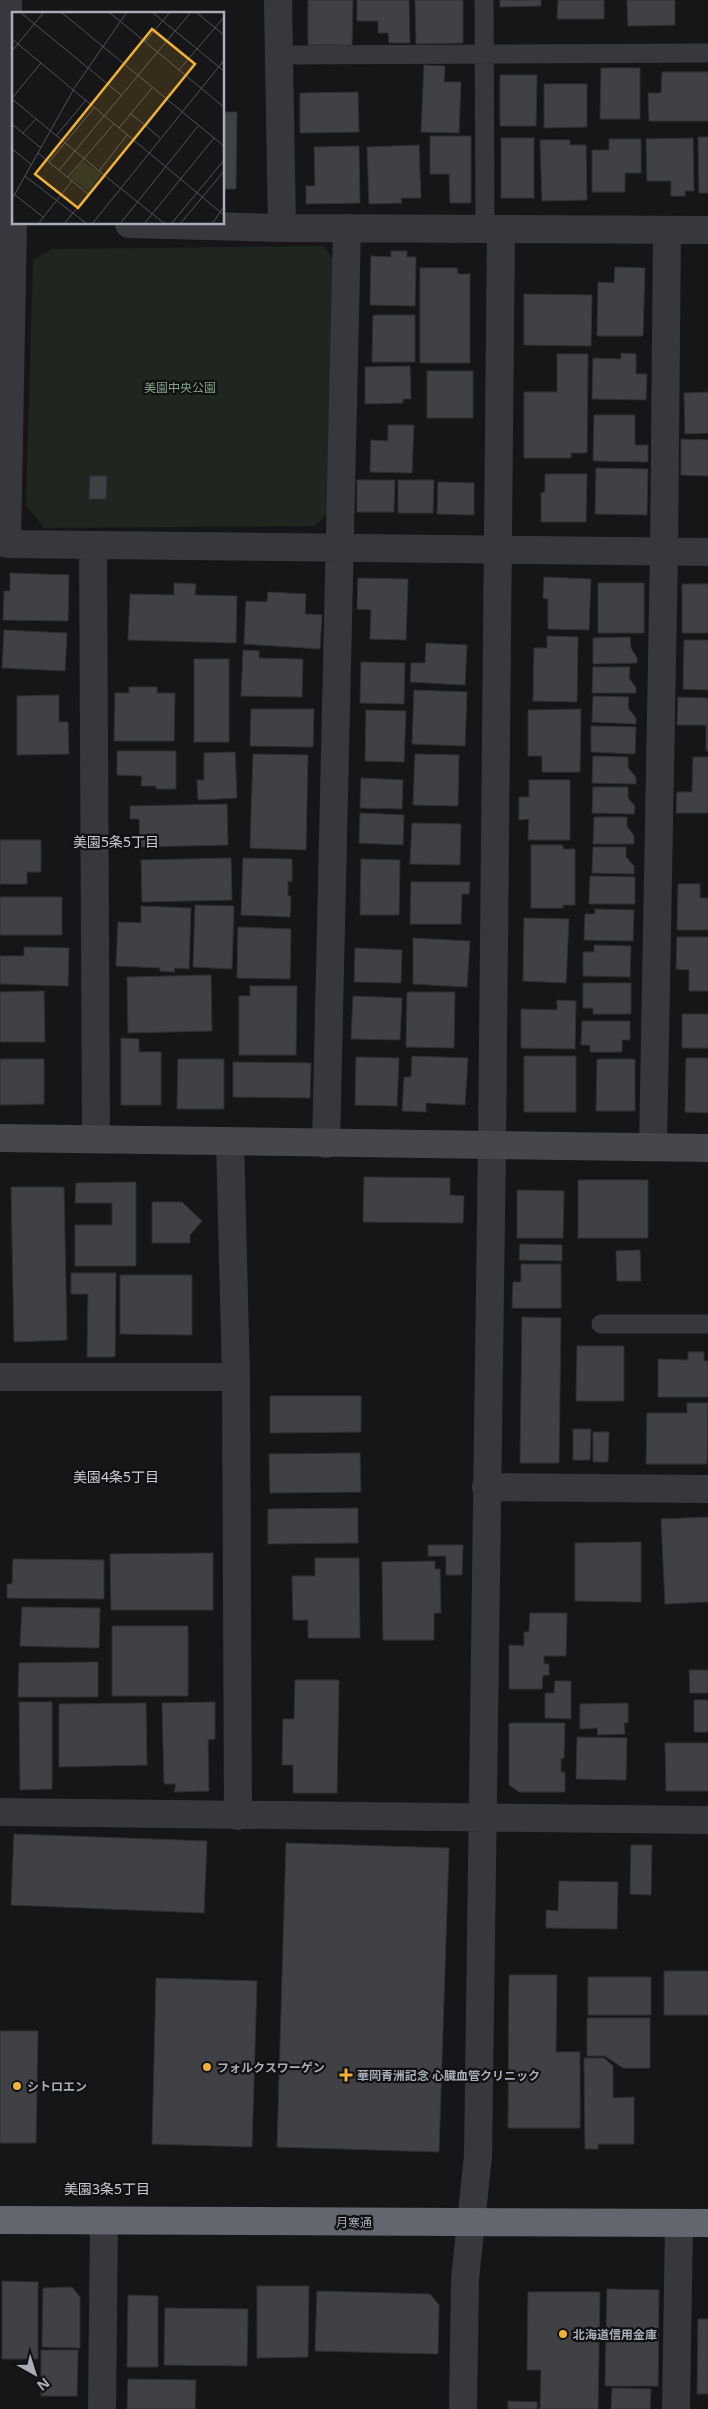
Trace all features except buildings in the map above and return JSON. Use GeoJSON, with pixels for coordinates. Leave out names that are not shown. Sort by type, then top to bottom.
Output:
{"type":"FeatureCollection","features":[{"type":"Feature","properties":{"kind":"highway","name":"月寒通"},"geometry":{"type":"LineString","coordinates":[[0,2220],[708,2223]]}},
{"type":"Feature","properties":{"kind":"street"},"geometry":{"type":"LineString","coordinates":[[8,0],[12,177]]}},
{"type":"Feature","properties":{"kind":"street"},"geometry":{"type":"LineString","coordinates":[[278,0],[282,228]]}},
{"type":"Feature","properties":{"kind":"street"},"geometry":{"type":"LineString","coordinates":[[13,225],[4,544],[708,552]]}},
{"type":"Feature","properties":{"kind":"street"},"geometry":{"type":"LineString","coordinates":[[167,225],[282,228],[708,230]]}},
{"type":"Feature","properties":{"kind":"street"},"geometry":{"type":"LineString","coordinates":[[326,1144],[347,228]]}},
{"type":"Feature","properties":{"kind":"street"},"geometry":{"type":"LineString","coordinates":[[463,2409],[465,2279],[478,2156],[481,1819],[492,1144],[498,551],[493,229]]}},
{"type":"Feature","properties":{"kind":"street"},"geometry":{"type":"LineString","coordinates":[[653,1147],[664,552],[667,230]]}},
{"type":"Feature","properties":{"kind":"street"},"geometry":{"type":"LineString","coordinates":[[93,546],[96,1139]]}},
{"type":"Feature","properties":{"kind":"street"},"geometry":{"type":"LineString","coordinates":[[0,1138],[708,1148]]}},
{"type":"Feature","properties":{"kind":"street"},"geometry":{"type":"LineString","coordinates":[[230,1141],[236,1377],[238,1816]]}},
{"type":"Feature","properties":{"kind":"street"},"geometry":{"type":"LineString","coordinates":[[0,1377],[236,1377]]}},
{"type":"Feature","properties":{"kind":"street"},"geometry":{"type":"LineString","coordinates":[[486,1487],[708,1489]]}},
{"type":"Feature","properties":{"kind":"street"},"geometry":{"type":"LineString","coordinates":[[0,1812],[481,1819],[708,1820]]}},
{"type":"Feature","properties":{"kind":"street"},"geometry":{"type":"LineString","coordinates":[[102,2409],[104,2221]]}},
{"type":"Feature","properties":{"kind":"street"},"geometry":{"type":"LineString","coordinates":[[676,2409],[679,2223]]}},
{"type":"Feature","properties":{"kind":"lane"},"geometry":{"type":"LineString","coordinates":[[484,0],[484,53],[493,229]]}},
{"type":"Feature","properties":{"kind":"lane"},"geometry":{"type":"LineString","coordinates":[[279,55],[484,53],[708,54]]}},
{"type":"Feature","properties":{"kind":"lane"},"geometry":{"type":"LineString","coordinates":[[601,1324],[708,1324]]}},
{"type":"Feature","properties":{"kind":"green space","name":"美園中央公園"},"geometry":{"type":"Polygon","coordinates":[[[323,246],[335,262],[329,513],[315,526],[44,528],[26,505],[33,260],[52,249],[323,246]]]}},
{"type":"Feature","properties":{"kind":"place","name":"フォルクスワーゲン"},"geometry":{"type":"Point","coordinates":[207,2067]}},
{"type":"Feature","properties":{"kind":"place","name":"華岡青洲記念 心臓血管クリニック"},"geometry":{"type":"Point","coordinates":[346,2075]}},
{"type":"Feature","properties":{"kind":"place","name":"シトロエン"},"geometry":{"type":"Point","coordinates":[17,2086]}},
{"type":"Feature","properties":{"kind":"place","name":"北海道信用金庫"},"geometry":{"type":"Point","coordinates":[563,2334]}},
{"type":"Feature","properties":{"kind":"district","name":"美園5条5丁目"},"geometry":{"type":"Point","coordinates":[116,841]}},
{"type":"Feature","properties":{"kind":"district","name":"美園4条5丁目"},"geometry":{"type":"Point","coordinates":[116,1476]}},
{"type":"Feature","properties":{"kind":"district","name":"美園3条5丁目"},"geometry":{"type":"Point","coordinates":[107,2188]}}]}
